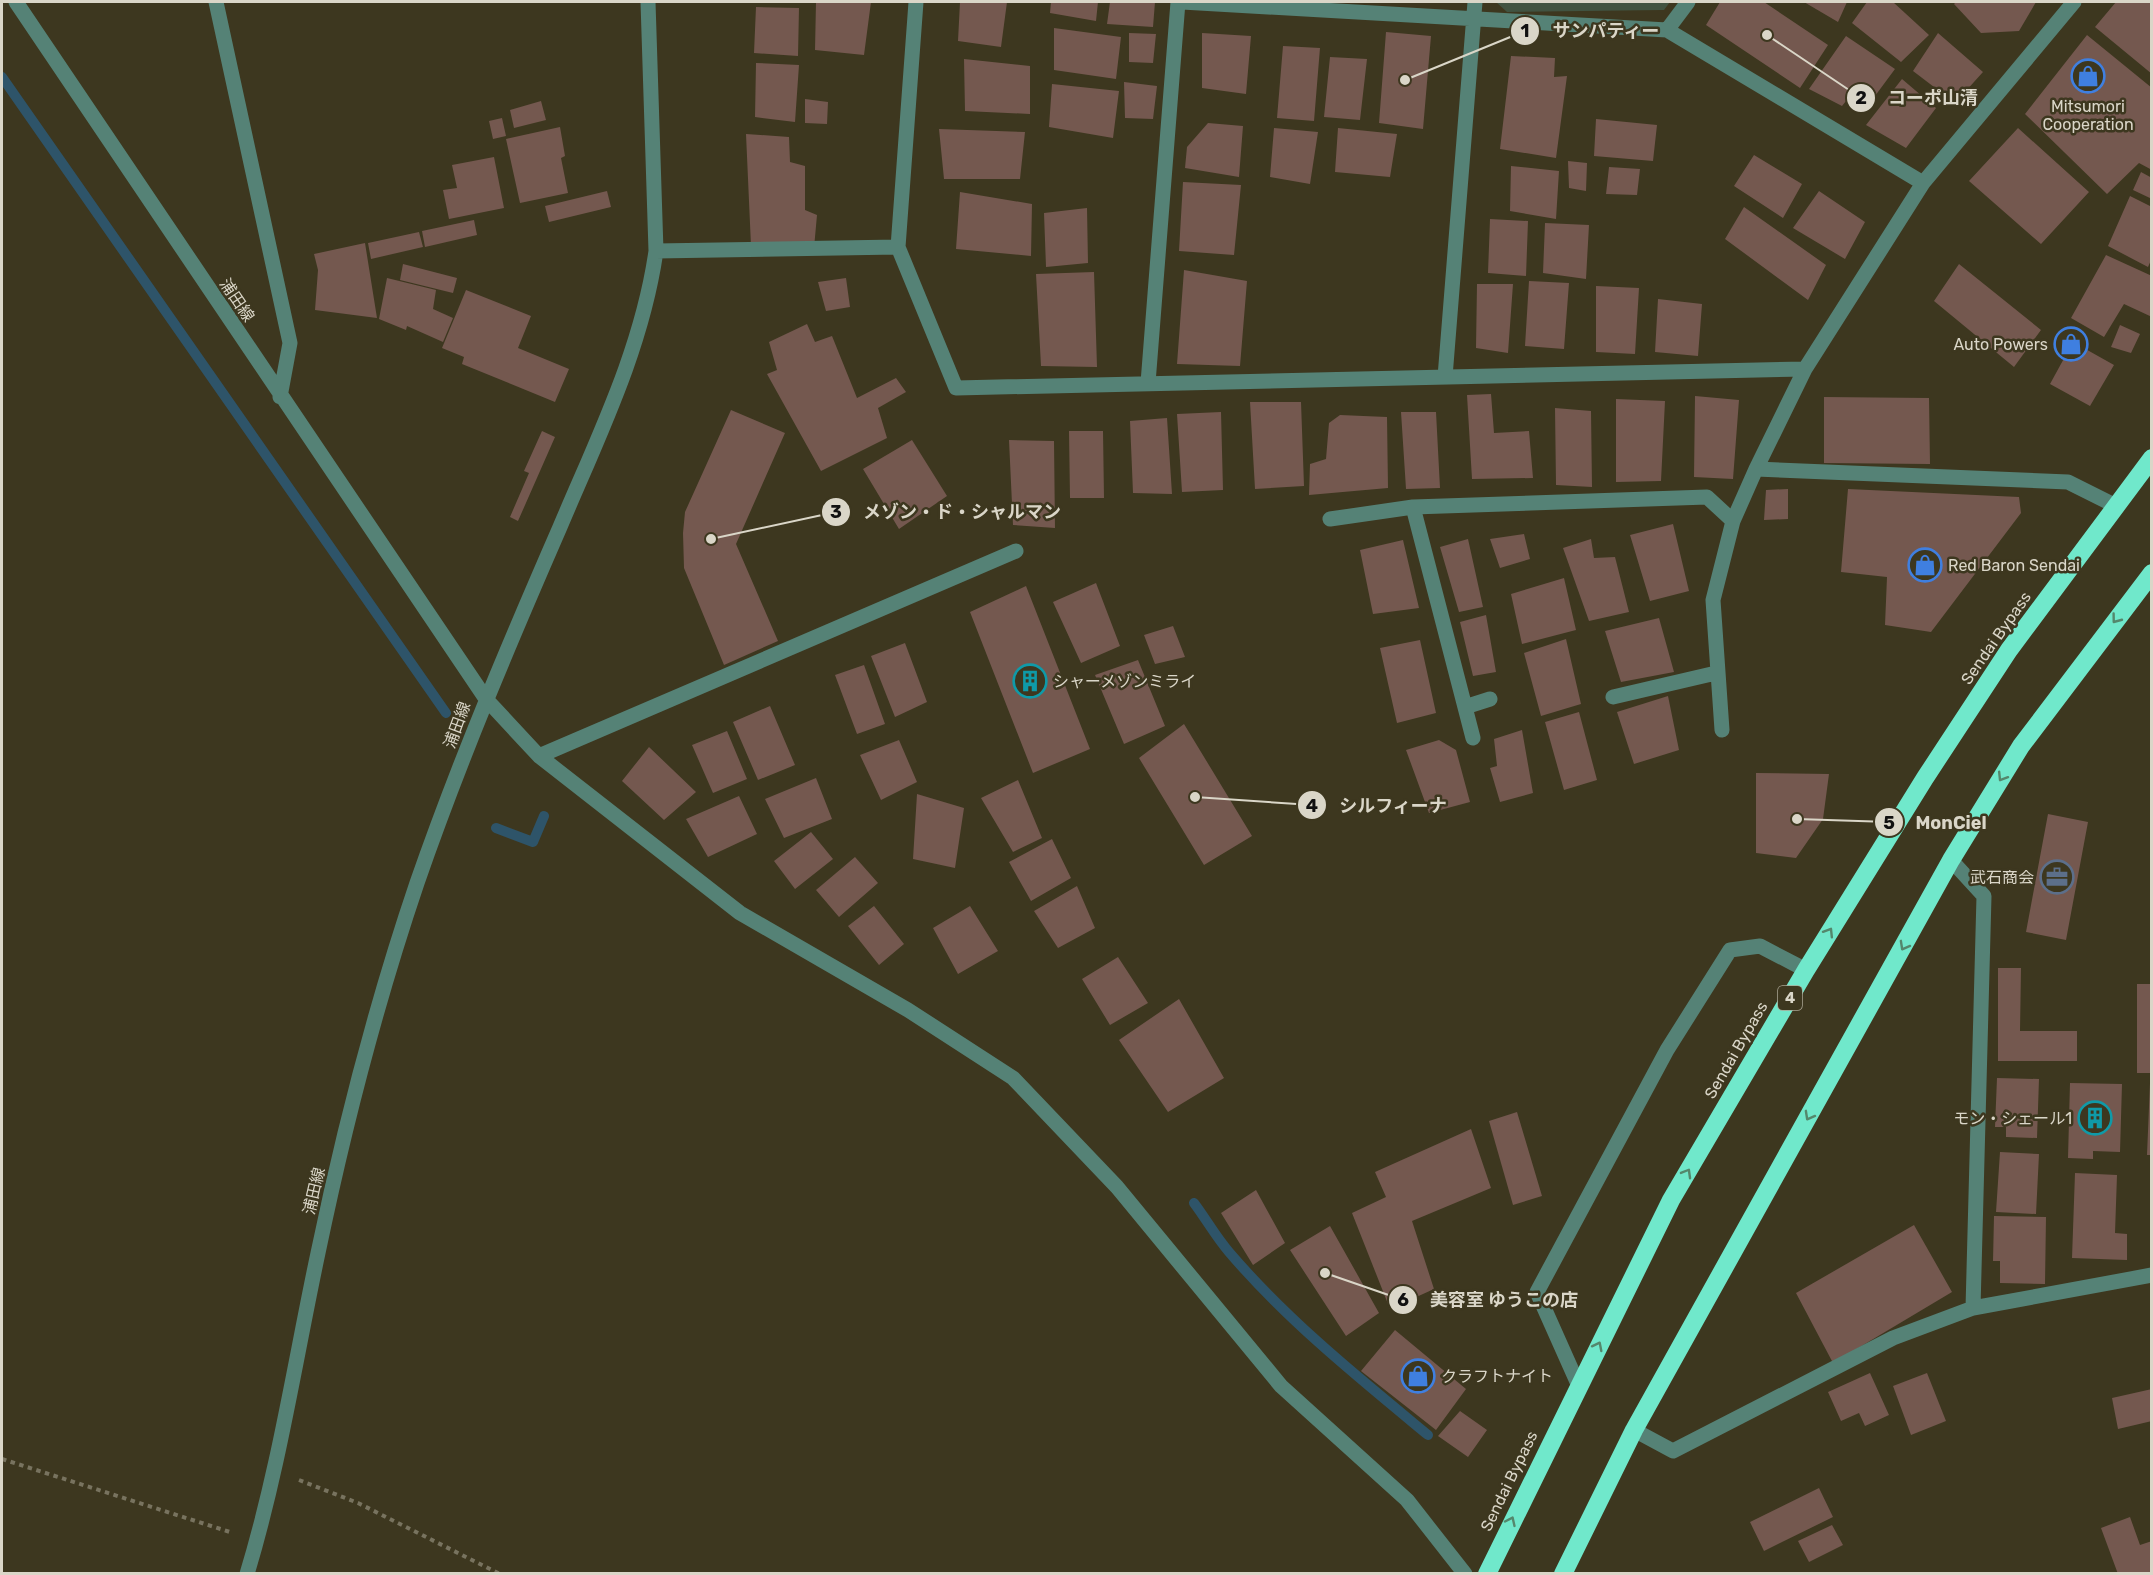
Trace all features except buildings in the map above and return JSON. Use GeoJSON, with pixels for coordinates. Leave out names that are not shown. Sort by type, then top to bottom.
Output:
{"type":"FeatureCollection","features":[{"type":"Feature","properties":{"kind":"highway","name":"Sendai Bypass"},"geometry":{"type":"LineString","coordinates":[[1486,1574],[1671,1200],[1806,970],[1925,778],[2009,650],[2151,458]]}},
{"type":"Feature","properties":{"kind":"highway"},"geometry":{"type":"LineString","coordinates":[[1563,1574],[1634,1430],[1951,860],[2022,746],[2151,573]]}},
{"type":"Feature","properties":{"kind":"street","name":"浦田線"},"geometry":{"type":"LineString","coordinates":[[16,2],[280,397],[486,699],[418,881],[370,1029],[318,1253],[276,1472],[247,1574]]}},
{"type":"Feature","properties":{"kind":"street"},"geometry":{"type":"LineString","coordinates":[[216,2],[290,343],[280,397]]}},
{"type":"Feature","properties":{"kind":"street"},"geometry":{"type":"LineString","coordinates":[[648,2],[656,251],[650,292],[627,370],[486,699],[538,756],[740,913],[908,1010],[1013,1078],[1117,1187],[1281,1386],[1407,1500],[1465,1574]]}},
{"type":"Feature","properties":{"kind":"street"},"geometry":{"type":"LineString","coordinates":[[916,2],[898,247],[956,388],[1806,369]]}},
{"type":"Feature","properties":{"kind":"street"},"geometry":{"type":"LineString","coordinates":[[1148,383],[1180,2],[1667,30],[1923,183]]}},
{"type":"Feature","properties":{"kind":"street"},"geometry":{"type":"LineString","coordinates":[[1444,377],[1475,2]]}},
{"type":"Feature","properties":{"kind":"street"},"geometry":{"type":"LineString","coordinates":[[1667,30],[1688,2]]}},
{"type":"Feature","properties":{"kind":"street"},"geometry":{"type":"LineString","coordinates":[[1722,730],[1716,673],[1713,600],[1733,521],[1756,469],[1806,369],[1923,183],[2073,2]]}},
{"type":"Feature","properties":{"kind":"street"},"geometry":{"type":"LineString","coordinates":[[656,251],[898,247]]}},
{"type":"Feature","properties":{"kind":"street"},"geometry":{"type":"LineString","coordinates":[[1756,469],[2068,482],[2116,506]]}},
{"type":"Feature","properties":{"kind":"street"},"geometry":{"type":"LineString","coordinates":[[1330,519],[1413,507],[1502,506],[1707,497],[1733,521]]}},
{"type":"Feature","properties":{"kind":"street"},"geometry":{"type":"LineString","coordinates":[[1413,507],[1473,738]]}},
{"type":"Feature","properties":{"kind":"street"},"geometry":{"type":"LineString","coordinates":[[538,756],[1017,551]]}},
{"type":"Feature","properties":{"kind":"street"},"geometry":{"type":"LineString","coordinates":[[1613,697],[1716,673]]}},
{"type":"Feature","properties":{"kind":"street"},"geometry":{"type":"LineString","coordinates":[[1465,707],[1490,699]]}},
{"type":"Feature","properties":{"kind":"street"},"geometry":{"type":"LineString","coordinates":[[1951,860],[1984,896],[1973,1308]]}},
{"type":"Feature","properties":{"kind":"street"},"geometry":{"type":"LineString","coordinates":[[1578,1384],[1537,1292],[1667,1050],[1730,950],[1760,946],[1806,970]]}},
{"type":"Feature","properties":{"kind":"street"},"geometry":{"type":"LineString","coordinates":[[1634,1430],[1672,1451],[1893,1338],[1973,1308],[2151,1275]]}},
{"type":"Feature","properties":{"kind":"path"},"geometry":{"type":"LineString","coordinates":[[2,1459],[257,1541]]}},
{"type":"Feature","properties":{"kind":"path"},"geometry":{"type":"LineString","coordinates":[[276,1472],[358,1503],[500,1574]]}},
{"type":"Feature","properties":{"kind":"green space"},"geometry":{"type":"Polygon","coordinates":[[[1496,2],[1670,2],[1664,10],[1507,12],[1496,2]]]}},
{"type":"Feature","properties":{"kind":"waterway"},"geometry":{"type":"LineString","coordinates":[[2,77],[446,713]]}},
{"type":"Feature","properties":{"kind":"waterway"},"geometry":{"type":"LineString","coordinates":[[496,828],[533,842],[544,816]]}},
{"type":"Feature","properties":{"kind":"waterway"},"geometry":{"type":"LineString","coordinates":[[1194,1203],[1224,1246],[1299,1325],[1428,1435]]}},
{"type":"Feature","properties":{"kind":"place","name":"コーポ山清"},"geometry":{"type":"Point","coordinates":[1767,35]}},
{"type":"Feature","properties":{"kind":"place","name":"Mitsumori Cooperation"},"geometry":{"type":"Point","coordinates":[2088,76]}},
{"type":"Feature","properties":{"kind":"place","name":"サンパティー"},"geometry":{"type":"Point","coordinates":[1405,80]}},
{"type":"Feature","properties":{"kind":"place","name":"Auto Powers"},"geometry":{"type":"Point","coordinates":[2071,344]}},
{"type":"Feature","properties":{"kind":"place","name":"メゾン・ド・シャルマン"},"geometry":{"type":"Point","coordinates":[711,539]}},
{"type":"Feature","properties":{"kind":"place","name":"Red Baron Sendai"},"geometry":{"type":"Point","coordinates":[1925,565]}},
{"type":"Feature","properties":{"kind":"place","name":"シャーメゾンミライ"},"geometry":{"type":"Point","coordinates":[1030,681]}},
{"type":"Feature","properties":{"kind":"place","name":"シルフィーナ"},"geometry":{"type":"Point","coordinates":[1195,797]}},
{"type":"Feature","properties":{"kind":"place","name":"MonCiel"},"geometry":{"type":"Point","coordinates":[1797,819]}},
{"type":"Feature","properties":{"kind":"place","name":"武石商会"},"geometry":{"type":"Point","coordinates":[2057,877]}},
{"type":"Feature","properties":{"kind":"place","name":"モン・シェール1"},"geometry":{"type":"Point","coordinates":[2095,1118]}},
{"type":"Feature","properties":{"kind":"place","name":"美容室 ゆうこの店"},"geometry":{"type":"Point","coordinates":[1325,1273]}},
{"type":"Feature","properties":{"kind":"place","name":"クラフトナイト"},"geometry":{"type":"Point","coordinates":[1418,1376]}}]}
